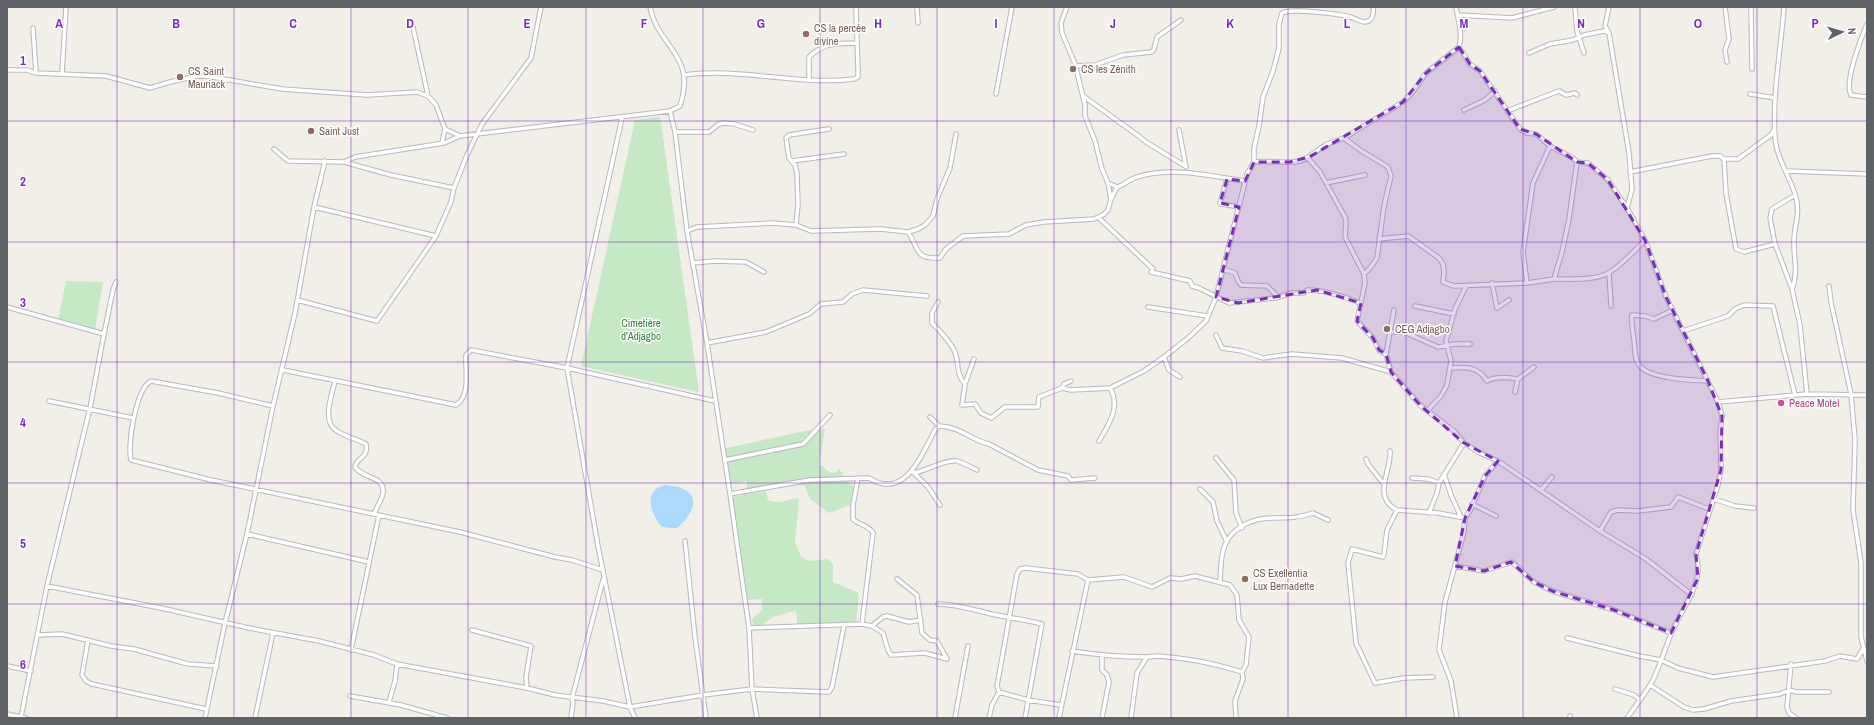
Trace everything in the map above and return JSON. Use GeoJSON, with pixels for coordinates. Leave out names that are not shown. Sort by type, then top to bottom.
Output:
{"type":"FeatureCollection","features":[{"type":"Feature","properties":{"kind":"street"},"geometry":{"type":"LineString","coordinates":[[62,73],[66,7]]}},
{"type":"Feature","properties":{"kind":"street"},"geometry":{"type":"LineString","coordinates":[[297,300],[377,321],[436,236],[451,202],[454,188],[482,124],[531,58],[541,7]]}},
{"type":"Feature","properties":{"kind":"street"},"geometry":{"type":"LineString","coordinates":[[344,162],[355,157],[442,143],[460,136],[578,121],[622,118],[670,111],[680,106],[684,95],[684,75],[673,48],[652,19],[650,7]]}},
{"type":"Feature","properties":{"kind":"street"},"geometry":{"type":"LineString","coordinates":[[684,75],[706,72],[809,79],[847,80],[858,77],[856,7]]}},
{"type":"Feature","properties":{"kind":"street"},"geometry":{"type":"LineString","coordinates":[[917,7],[918,23]]}},
{"type":"Feature","properties":{"kind":"street"},"geometry":{"type":"LineString","coordinates":[[996,94],[1012,7]]}},
{"type":"Feature","properties":{"kind":"street"},"geometry":{"type":"LineString","coordinates":[[1067,7],[1060,29],[1076,66],[1083,96],[1085,116],[1095,141],[1102,169],[1108,183],[1111,200]]}},
{"type":"Feature","properties":{"kind":"street"},"geometry":{"type":"LineString","coordinates":[[1062,388],[1071,390],[1110,388],[1144,371],[1164,357],[1187,339],[1206,320],[1216,297],[1247,174],[1254,162],[1254,148],[1260,126],[1263,97],[1277,54],[1280,36],[1279,24],[1282,13],[1287,10],[1305,10],[1343,15],[1365,22],[1370,20],[1373,16],[1372,7]]}},
{"type":"Feature","properties":{"kind":"street"},"geometry":{"type":"LineString","coordinates":[[1254,162],[1290,162],[1308,158],[1323,146],[1344,138],[1403,102],[1409,97],[1426,72],[1459,47],[1461,40],[1456,7]]}},
{"type":"Feature","properties":{"kind":"street"},"geometry":{"type":"LineString","coordinates":[[1458,15],[1512,18],[1554,7]]}},
{"type":"Feature","properties":{"kind":"street"},"geometry":{"type":"LineString","coordinates":[[1575,7],[1579,38],[1584,53]]}},
{"type":"Feature","properties":{"kind":"street"},"geometry":{"type":"LineString","coordinates":[[1609,7],[1605,26],[1609,32],[1632,189],[1627,208]]}},
{"type":"Feature","properties":{"kind":"street"},"geometry":{"type":"LineString","coordinates":[[1724,7],[1729,39],[1725,50],[1727,62]]}},
{"type":"Feature","properties":{"kind":"street"},"geometry":{"type":"LineString","coordinates":[[1751,7],[1752,69]]}},
{"type":"Feature","properties":{"kind":"street"},"geometry":{"type":"LineString","coordinates":[[1784,7],[1775,98],[1775,129],[1776,146],[1787,171],[1795,195],[1799,216],[1794,239],[1796,275],[1792,290]]}},
{"type":"Feature","properties":{"kind":"street"},"geometry":{"type":"LineString","coordinates":[[1076,66],[1095,65],[1123,56],[1152,52],[1157,37],[1181,20]]}},
{"type":"Feature","properties":{"kind":"street"},"geometry":{"type":"LineString","coordinates":[[1867,24],[1849,80],[1848,90],[1851,95],[1867,97]]}},
{"type":"Feature","properties":{"kind":"street"},"geometry":{"type":"LineString","coordinates":[[413,27],[428,96]]}},
{"type":"Feature","properties":{"kind":"street"},"geometry":{"type":"LineString","coordinates":[[33,28],[36,73]]}},
{"type":"Feature","properties":{"kind":"street"},"geometry":{"type":"LineString","coordinates":[[1529,53],[1550,44],[1604,31],[1609,32]]}},
{"type":"Feature","properties":{"kind":"street"},"geometry":{"type":"LineString","coordinates":[[809,79],[809,57],[818,48],[836,44],[857,43]]}},
{"type":"Feature","properties":{"kind":"street"},"geometry":{"type":"LineString","coordinates":[[1459,47],[1470,64],[1480,71],[1520,129],[1527,133],[1536,134],[1550,146],[1573,158],[1577,162],[1588,163],[1596,168],[1608,180],[1627,208],[1645,240],[1666,297],[1718,402],[1722,416],[1720,432],[1721,470],[1714,499],[1709,509],[1696,554],[1698,562],[1698,578],[1692,595],[1671,633],[1650,684],[1627,718]]}},
{"type":"Feature","properties":{"kind":"street"},"geometry":{"type":"LineString","coordinates":[[7,70],[27,70],[36,73],[106,76],[150,88],[170,82],[198,76],[206,76],[282,89],[366,94],[417,92],[428,96],[436,105],[445,129],[442,143]]}},
{"type":"Feature","properties":{"kind":"street"},"geometry":{"type":"LineString","coordinates":[[1507,111],[1559,91],[1566,94],[1575,93],[1577,95]]}},
{"type":"Feature","properties":{"kind":"street"},"geometry":{"type":"LineString","coordinates":[[1464,110],[1485,100],[1495,92]]}},
{"type":"Feature","properties":{"kind":"street"},"geometry":{"type":"LineString","coordinates":[[1750,94],[1775,98]]}},
{"type":"Feature","properties":{"kind":"street"},"geometry":{"type":"LineString","coordinates":[[1083,96],[1146,142],[1185,166]]}},
{"type":"Feature","properties":{"kind":"street"},"geometry":{"type":"LineString","coordinates":[[670,111],[675,132],[692,263],[707,343],[730,494],[749,628],[752,690],[757,718]]}},
{"type":"Feature","properties":{"kind":"street"},"geometry":{"type":"LineString","coordinates":[[622,118],[567,368],[604,577],[630,707],[634,718]]}},
{"type":"Feature","properties":{"kind":"street"},"geometry":{"type":"LineString","coordinates":[[675,132],[709,132],[719,124],[724,123],[734,124],[753,130]]}},
{"type":"Feature","properties":{"kind":"street"},"geometry":{"type":"LineString","coordinates":[[445,129],[460,136]]}},
{"type":"Feature","properties":{"kind":"street"},"geometry":{"type":"LineString","coordinates":[[796,225],[798,189],[797,173],[792,161],[789,158],[786,136],[829,129]]}},
{"type":"Feature","properties":{"kind":"street"},"geometry":{"type":"LineString","coordinates":[[1630,172],[1712,156],[1720,156],[1724,159],[1738,159],[1771,135],[1775,129]]}},
{"type":"Feature","properties":{"kind":"street"},"geometry":{"type":"LineString","coordinates":[[1179,130],[1185,166],[1188,172]]}},
{"type":"Feature","properties":{"kind":"street"},"geometry":{"type":"LineString","coordinates":[[687,231],[697,227],[773,223],[796,225],[811,231],[881,229],[908,232],[925,225],[933,216],[937,199],[950,168],[956,134]]}},
{"type":"Feature","properties":{"kind":"street"},"geometry":{"type":"LineString","coordinates":[[1344,138],[1360,150],[1384,163],[1390,171],[1391,176],[1384,206],[1377,258],[1364,274]]}},
{"type":"Feature","properties":{"kind":"street"},"geometry":{"type":"LineString","coordinates":[[1527,283],[1523,252],[1533,183],[1550,146]]}},
{"type":"Feature","properties":{"kind":"street"},"geometry":{"type":"LineString","coordinates":[[274,149],[288,161],[344,162],[391,175],[454,188]]}},
{"type":"Feature","properties":{"kind":"street"},"geometry":{"type":"LineString","coordinates":[[792,161],[844,154]]}},
{"type":"Feature","properties":{"kind":"street"},"geometry":{"type":"LineString","coordinates":[[1308,158],[1320,172],[1345,217],[1345,237],[1364,274],[1366,284],[1360,303],[1357,321],[1373,338],[1379,350],[1386,354]]}},
{"type":"Feature","properties":{"kind":"street"},"geometry":{"type":"LineString","coordinates":[[1724,159],[1726,193],[1736,249],[1744,252],[1775,244]]}},
{"type":"Feature","properties":{"kind":"street"},"geometry":{"type":"LineString","coordinates":[[205,718],[225,623],[247,534],[273,406],[297,300],[314,207],[325,161]]}},
{"type":"Feature","properties":{"kind":"street"},"geometry":{"type":"LineString","coordinates":[[1554,279],[1562,252],[1569,219],[1577,162]]}},
{"type":"Feature","properties":{"kind":"street"},"geometry":{"type":"LineString","coordinates":[[1787,171],[1867,174]]}},
{"type":"Feature","properties":{"kind":"street"},"geometry":{"type":"LineString","coordinates":[[908,232],[918,254],[925,257],[940,258],[946,249],[963,236],[1009,234],[1026,225],[1044,222],[1098,218],[1108,210],[1117,187],[1136,178],[1188,172],[1246,181]]}},
{"type":"Feature","properties":{"kind":"street"},"geometry":{"type":"LineString","coordinates":[[1326,183],[1365,176]]}},
{"type":"Feature","properties":{"kind":"street"},"geometry":{"type":"LineString","coordinates":[[1227,179],[1220,203],[1239,207]]}},
{"type":"Feature","properties":{"kind":"street"},"geometry":{"type":"LineString","coordinates":[[1108,183],[1117,187]]}},
{"type":"Feature","properties":{"kind":"street"},"geometry":{"type":"LineString","coordinates":[[1795,195],[1778,204],[1770,211],[1775,244],[1792,290],[1800,326],[1807,394]]}},
{"type":"Feature","properties":{"kind":"street"},"geometry":{"type":"LineString","coordinates":[[314,207],[436,236]]}},
{"type":"Feature","properties":{"kind":"street"},"geometry":{"type":"LineString","coordinates":[[1098,218],[1152,271],[1190,281],[1192,286],[1229,303],[1278,297],[1292,293],[1304,293],[1307,290],[1317,290],[1328,294],[1340,295],[1360,303]]}},
{"type":"Feature","properties":{"kind":"street"},"geometry":{"type":"LineString","coordinates":[[1379,239],[1408,236],[1439,258],[1443,264],[1443,282],[1454,286],[1492,283],[1527,283],[1554,279],[1586,279],[1609,273],[1622,263],[1645,240]]}},
{"type":"Feature","properties":{"kind":"street"},"geometry":{"type":"LineString","coordinates":[[692,263],[715,261],[746,262],[764,272]]}},
{"type":"Feature","properties":{"kind":"street"},"geometry":{"type":"LineString","coordinates":[[1223,269],[1235,273],[1241,285],[1267,286],[1278,297]]}},
{"type":"Feature","properties":{"kind":"street"},"geometry":{"type":"LineString","coordinates":[[1609,273],[1611,306]]}},
{"type":"Feature","properties":{"kind":"street"},"geometry":{"type":"LineString","coordinates":[[7,714],[23,718],[47,586],[90,408],[113,290],[116,282]]}},
{"type":"Feature","properties":{"kind":"street"},"geometry":{"type":"LineString","coordinates":[[1492,283],[1497,308],[1509,300]]}},
{"type":"Feature","properties":{"kind":"street"},"geometry":{"type":"LineString","coordinates":[[1428,410],[1444,391],[1450,368],[1450,357],[1446,346],[1446,341],[1462,292],[1466,286]]}},
{"type":"Feature","properties":{"kind":"street"},"geometry":{"type":"LineString","coordinates":[[1829,286],[1831,302],[1851,394],[1855,440],[1853,510],[1861,563],[1861,637],[1867,661]]}},
{"type":"Feature","properties":{"kind":"street"},"geometry":{"type":"LineString","coordinates":[[707,343],[766,332],[809,314],[821,304],[843,302],[852,294],[863,290],[927,296]]}},
{"type":"Feature","properties":{"kind":"street"},"geometry":{"type":"LineString","coordinates":[[938,302],[932,312],[932,323],[952,347],[960,379],[965,384]]}},
{"type":"Feature","properties":{"kind":"street"},"geometry":{"type":"LineString","coordinates":[[1683,331],[1728,316],[1736,309],[1744,305],[1773,306],[1795,395]]}},
{"type":"Feature","properties":{"kind":"street"},"geometry":{"type":"LineString","coordinates":[[1415,306],[1454,314]]}},
{"type":"Feature","properties":{"kind":"street"},"geometry":{"type":"LineString","coordinates":[[7,307],[104,334]]}},
{"type":"Feature","properties":{"kind":"street"},"geometry":{"type":"LineString","coordinates":[[1148,307],[1207,316]]}},
{"type":"Feature","properties":{"kind":"street"},"geometry":{"type":"LineString","coordinates":[[1394,310],[1386,354],[1391,372],[1420,405],[1454,432],[1464,443],[1480,453],[1498,461],[1516,475],[1541,490],[1600,531],[1646,559],[1692,595]]}},
{"type":"Feature","properties":{"kind":"street"},"geometry":{"type":"LineString","coordinates":[[1673,310],[1654,319],[1645,316],[1632,315],[1636,359],[1639,366],[1644,370],[1655,374],[1675,378],[1708,381]]}},
{"type":"Feature","properties":{"kind":"street"},"geometry":{"type":"LineString","coordinates":[[1391,332],[1404,332],[1438,347],[1455,344],[1470,344]]}},
{"type":"Feature","properties":{"kind":"street"},"geometry":{"type":"LineString","coordinates":[[1216,335],[1222,348],[1242,351],[1263,358],[1292,354],[1311,354],[1342,358],[1391,372]]}},
{"type":"Feature","properties":{"kind":"street"},"geometry":{"type":"LineString","coordinates":[[282,370],[456,405],[462,402],[464,396],[466,380],[466,355],[471,350],[567,368],[715,401]]}},
{"type":"Feature","properties":{"kind":"street"},"geometry":{"type":"LineString","coordinates":[[1164,357],[1169,370],[1180,377]]}},
{"type":"Feature","properties":{"kind":"street"},"geometry":{"type":"LineString","coordinates":[[974,359],[965,384],[962,405],[975,404],[981,413],[991,418],[1005,407],[1038,407],[1039,397],[1062,388],[1064,384],[1071,381]]}},
{"type":"Feature","properties":{"kind":"street"},"geometry":{"type":"LineString","coordinates":[[1450,368],[1466,367],[1479,371],[1487,381],[1504,377],[1518,379]]}},
{"type":"Feature","properties":{"kind":"street"},"geometry":{"type":"LineString","coordinates":[[1515,392],[1518,379],[1534,367]]}},
{"type":"Feature","properties":{"kind":"street"},"geometry":{"type":"LineString","coordinates":[[273,406],[218,392],[151,381],[145,386],[133,418],[131,460],[256,489],[460,532],[572,560],[603,570]]}},
{"type":"Feature","properties":{"kind":"street"},"geometry":{"type":"LineString","coordinates":[[335,381],[329,410],[329,421],[335,431],[366,444],[367,450],[355,464],[355,468],[357,472],[377,479],[381,485],[383,493],[374,514]]}},
{"type":"Feature","properties":{"kind":"street"},"geometry":{"type":"LineString","coordinates":[[1099,441],[1109,425],[1114,411],[1114,396],[1110,388]]}},
{"type":"Feature","properties":{"kind":"street"},"geometry":{"type":"LineString","coordinates":[[1718,402],[1807,394],[1867,395]]}},
{"type":"Feature","properties":{"kind":"street"},"geometry":{"type":"LineString","coordinates":[[49,401],[90,408],[133,418]]}},
{"type":"Feature","properties":{"kind":"street"},"geometry":{"type":"LineString","coordinates":[[725,460],[803,444],[830,415]]}},
{"type":"Feature","properties":{"kind":"street"},"geometry":{"type":"LineString","coordinates":[[930,417],[939,426],[950,427],[970,435],[980,442],[989,444],[1038,470],[1068,476],[1071,480],[1095,478]]}},
{"type":"Feature","properties":{"kind":"street"},"geometry":{"type":"LineString","coordinates":[[730,494],[810,480],[869,478],[876,483],[894,484],[904,480],[913,472],[935,430],[939,426]]}},
{"type":"Feature","properties":{"kind":"street"},"geometry":{"type":"LineString","coordinates":[[1429,513],[1437,493],[1439,483],[1464,443]]}},
{"type":"Feature","properties":{"kind":"street"},"geometry":{"type":"LineString","coordinates":[[1383,483],[1385,473],[1390,463],[1390,451]]}},
{"type":"Feature","properties":{"kind":"street"},"geometry":{"type":"LineString","coordinates":[[1216,458],[1234,480],[1236,514],[1242,528]]}},
{"type":"Feature","properties":{"kind":"street"},"geometry":{"type":"LineString","coordinates":[[1366,459],[1368,464],[1383,483],[1388,503],[1397,510],[1463,518]]}},
{"type":"Feature","properties":{"kind":"street"},"geometry":{"type":"LineString","coordinates":[[913,472],[951,461],[957,461],[977,470]]}},
{"type":"Feature","properties":{"kind":"street"},"geometry":{"type":"LineString","coordinates":[[1463,518],[1472,504],[1485,476],[1498,461]]}},
{"type":"Feature","properties":{"kind":"street"},"geometry":{"type":"LineString","coordinates":[[913,472],[928,487],[940,505]]}},
{"type":"Feature","properties":{"kind":"street"},"geometry":{"type":"LineString","coordinates":[[1444,474],[1451,495],[1463,518],[1464,532],[1445,602],[1439,650],[1451,681],[1457,718]]}},
{"type":"Feature","properties":{"kind":"street"},"geometry":{"type":"LineString","coordinates":[[858,478],[853,505],[853,518],[856,522],[870,529],[873,533],[862,624]]}},
{"type":"Feature","properties":{"kind":"street"},"geometry":{"type":"LineString","coordinates":[[1412,478],[1428,479],[1439,483]]}},
{"type":"Feature","properties":{"kind":"street"},"geometry":{"type":"LineString","coordinates":[[1541,490],[1552,478]]}},
{"type":"Feature","properties":{"kind":"street"},"geometry":{"type":"LineString","coordinates":[[1200,488],[1213,502],[1217,521],[1227,542]]}},
{"type":"Feature","properties":{"kind":"street"},"geometry":{"type":"LineString","coordinates":[[1600,531],[1611,512],[1618,510],[1638,511],[1671,507],[1678,496],[1709,509]]}},
{"type":"Feature","properties":{"kind":"street"},"geometry":{"type":"LineString","coordinates":[[1714,499],[1735,506],[1754,508]]}},
{"type":"Feature","properties":{"kind":"street"},"geometry":{"type":"LineString","coordinates":[[1472,504],[1496,516]]}},
{"type":"Feature","properties":{"kind":"street"},"geometry":{"type":"LineString","coordinates":[[1397,510],[1387,530],[1384,554],[1382,557],[1352,549],[1349,555],[1348,563],[1356,643],[1375,684],[1404,678],[1433,677]]}},
{"type":"Feature","properties":{"kind":"street"},"geometry":{"type":"LineString","coordinates":[[1220,582],[1223,554],[1227,542],[1242,528],[1257,519],[1300,518],[1313,513],[1328,520]]}},
{"type":"Feature","properties":{"kind":"street"},"geometry":{"type":"LineString","coordinates":[[351,650],[379,515]]}},
{"type":"Feature","properties":{"kind":"street"},"geometry":{"type":"LineString","coordinates":[[247,534],[369,562]]}},
{"type":"Feature","properties":{"kind":"street"},"geometry":{"type":"LineString","coordinates":[[685,541],[706,718]]}},
{"type":"Feature","properties":{"kind":"street"},"geometry":{"type":"LineString","coordinates":[[1455,566],[1484,571],[1512,562],[1534,582],[1552,591],[1614,610],[1671,633]]}},
{"type":"Feature","properties":{"kind":"street"},"geometry":{"type":"LineString","coordinates":[[989,718],[993,702],[999,692],[997,686],[1017,574],[1020,570],[1026,568],[1078,574],[1088,580],[1124,577],[1152,587],[1170,578],[1181,579],[1195,576],[1230,584],[1235,590],[1238,599],[1239,620],[1249,637],[1246,665],[1242,672],[1243,678],[1235,701],[1236,718]]}},
{"type":"Feature","properties":{"kind":"street"},"geometry":{"type":"LineString","coordinates":[[571,718],[573,703],[572,698],[604,577]]}},
{"type":"Feature","properties":{"kind":"street"},"geometry":{"type":"LineString","coordinates":[[749,628],[844,626],[862,624],[872,626],[883,633],[891,655],[925,653],[946,659],[937,641],[930,640],[922,633],[918,595],[897,578]]}},
{"type":"Feature","properties":{"kind":"street"},"geometry":{"type":"LineString","coordinates":[[1059,718],[1088,580]]}},
{"type":"Feature","properties":{"kind":"street"},"geometry":{"type":"LineString","coordinates":[[47,586],[161,608],[273,633],[320,641],[397,664],[527,688],[572,698],[603,700],[630,707],[703,695],[752,690],[829,692],[832,688],[844,626]]}},
{"type":"Feature","properties":{"kind":"street"},"geometry":{"type":"LineString","coordinates":[[938,604],[947,604],[1042,624],[1025,718]]}},
{"type":"Feature","properties":{"kind":"street"},"geometry":{"type":"LineString","coordinates":[[872,626],[882,617],[887,616],[909,622],[921,620]]}},
{"type":"Feature","properties":{"kind":"street"},"geometry":{"type":"LineString","coordinates":[[472,630],[531,646],[526,677],[527,688]]}},
{"type":"Feature","properties":{"kind":"street"},"geometry":{"type":"LineString","coordinates":[[255,718],[273,633]]}},
{"type":"Feature","properties":{"kind":"street"},"geometry":{"type":"LineString","coordinates":[[38,635],[62,634],[134,649],[188,664],[217,666]]}},
{"type":"Feature","properties":{"kind":"street"},"geometry":{"type":"LineString","coordinates":[[1567,638],[1661,660],[1678,668],[1713,677],[1825,660],[1840,656],[1857,659],[1863,649]]}},
{"type":"Feature","properties":{"kind":"street"},"geometry":{"type":"LineString","coordinates":[[88,640],[82,675],[86,681],[92,684],[206,710]]}},
{"type":"Feature","properties":{"kind":"street"},"geometry":{"type":"LineString","coordinates":[[955,718],[968,646]]}},
{"type":"Feature","properties":{"kind":"street"},"geometry":{"type":"LineString","coordinates":[[1072,651],[1102,656],[1156,656],[1200,661],[1217,664],[1242,672]]}},
{"type":"Feature","properties":{"kind":"street"},"geometry":{"type":"LineString","coordinates":[[1102,656],[1102,670],[1109,678],[1102,718]]}},
{"type":"Feature","properties":{"kind":"street"},"geometry":{"type":"LineString","coordinates":[[1131,718],[1137,673],[1147,657]]}},
{"type":"Feature","properties":{"kind":"street"},"geometry":{"type":"LineString","coordinates":[[389,702],[395,681],[397,664]]}},
{"type":"Feature","properties":{"kind":"street"},"geometry":{"type":"LineString","coordinates":[[1791,664],[1787,707],[1789,713],[1796,718]]}},
{"type":"Feature","properties":{"kind":"street"},"geometry":{"type":"LineString","coordinates":[[7,666],[31,671]]}},
{"type":"Feature","properties":{"kind":"street"},"geometry":{"type":"LineString","coordinates":[[1650,684],[1684,707],[1693,710],[1704,710],[1731,701],[1774,695],[1789,690],[1797,692],[1829,692]]}},
{"type":"Feature","properties":{"kind":"street"},"geometry":{"type":"LineString","coordinates":[[1615,689],[1634,695],[1640,700]]}},
{"type":"Feature","properties":{"kind":"street"},"geometry":{"type":"LineString","coordinates":[[999,692],[1028,700],[1061,705]]}},
{"type":"Feature","properties":{"kind":"street"},"geometry":{"type":"LineString","coordinates":[[350,696],[389,702],[447,718]]}},
{"type":"Feature","properties":{"kind":"highlighted area"},"geometry":{"type":"Polygon","coordinates":[[[1459,47],[1470,64],[1480,71],[1520,129],[1536,134],[1577,162],[1588,163],[1608,180],[1645,240],[1666,297],[1708,381],[1722,416],[1721,470],[1696,554],[1698,578],[1671,633],[1614,610],[1552,591],[1534,582],[1511,562],[1484,571],[1455,566],[1465,518],[1485,476],[1498,461],[1464,443],[1420,405],[1391,372],[1386,354],[1379,350],[1373,338],[1357,321],[1361,303],[1317,290],[1238,303],[1216,297],[1239,207],[1220,203],[1227,179],[1245,181],[1254,162],[1290,162],[1309,157],[1403,102],[1426,73],[1459,47]]]}},
{"type":"Feature","properties":{"kind":"green space","name":"Cimetière d'Adjagbo"},"geometry":{"type":"Polygon","coordinates":[[[660,117],[699,392],[581,366],[635,120],[660,117]]]}},
{"type":"Feature","properties":{"kind":"green space"},"geometry":{"type":"Polygon","coordinates":[[[66,281],[103,282],[95,330],[58,321],[66,281]]]}},
{"type":"Feature","properties":{"kind":"green space"},"geometry":{"type":"Polygon","coordinates":[[[825,429],[819,466],[823,466],[826,470],[832,473],[839,469],[855,489],[850,505],[829,513],[810,499],[805,486],[788,484],[747,490],[747,481],[726,485],[722,449],[805,431],[825,429]]]}},
{"type":"Feature","properties":{"kind":"green space"},"geometry":{"type":"Polygon","coordinates":[[[766,491],[768,500],[776,502],[799,498],[795,542],[801,557],[809,561],[828,559],[833,564],[833,582],[859,593],[856,624],[797,628],[797,615],[795,611],[773,617],[760,626],[754,626],[752,619],[762,610],[762,599],[744,600],[728,500],[731,497],[766,491]]]}},
{"type":"Feature","properties":{"kind":"water"},"geometry":{"type":"Polygon","coordinates":[[[665,485],[681,488],[692,496],[693,502],[690,513],[677,528],[667,528],[661,526],[656,520],[652,510],[651,497],[653,493],[665,485]]]}},
{"type":"Feature","properties":{"kind":"place","name":"CS la percée divine"},"geometry":{"type":"Point","coordinates":[806,34]}},
{"type":"Feature","properties":{"kind":"place","name":"CS les Zénith"},"geometry":{"type":"Point","coordinates":[1073,69]}},
{"type":"Feature","properties":{"kind":"place","name":"CS Saint Mauriack"},"geometry":{"type":"Point","coordinates":[180,77]}},
{"type":"Feature","properties":{"kind":"place","name":"Saint Just"},"geometry":{"type":"Point","coordinates":[311,131]}},
{"type":"Feature","properties":{"kind":"place","name":"CEG Adjagbo"},"geometry":{"type":"Point","coordinates":[1387,329]}},
{"type":"Feature","properties":{"kind":"place","name":"Peace Motel"},"geometry":{"type":"Point","coordinates":[1781,403]}},
{"type":"Feature","properties":{"kind":"place","name":"CS Exellentia Lux Bernadette"},"geometry":{"type":"Point","coordinates":[1245,579]}}]}
